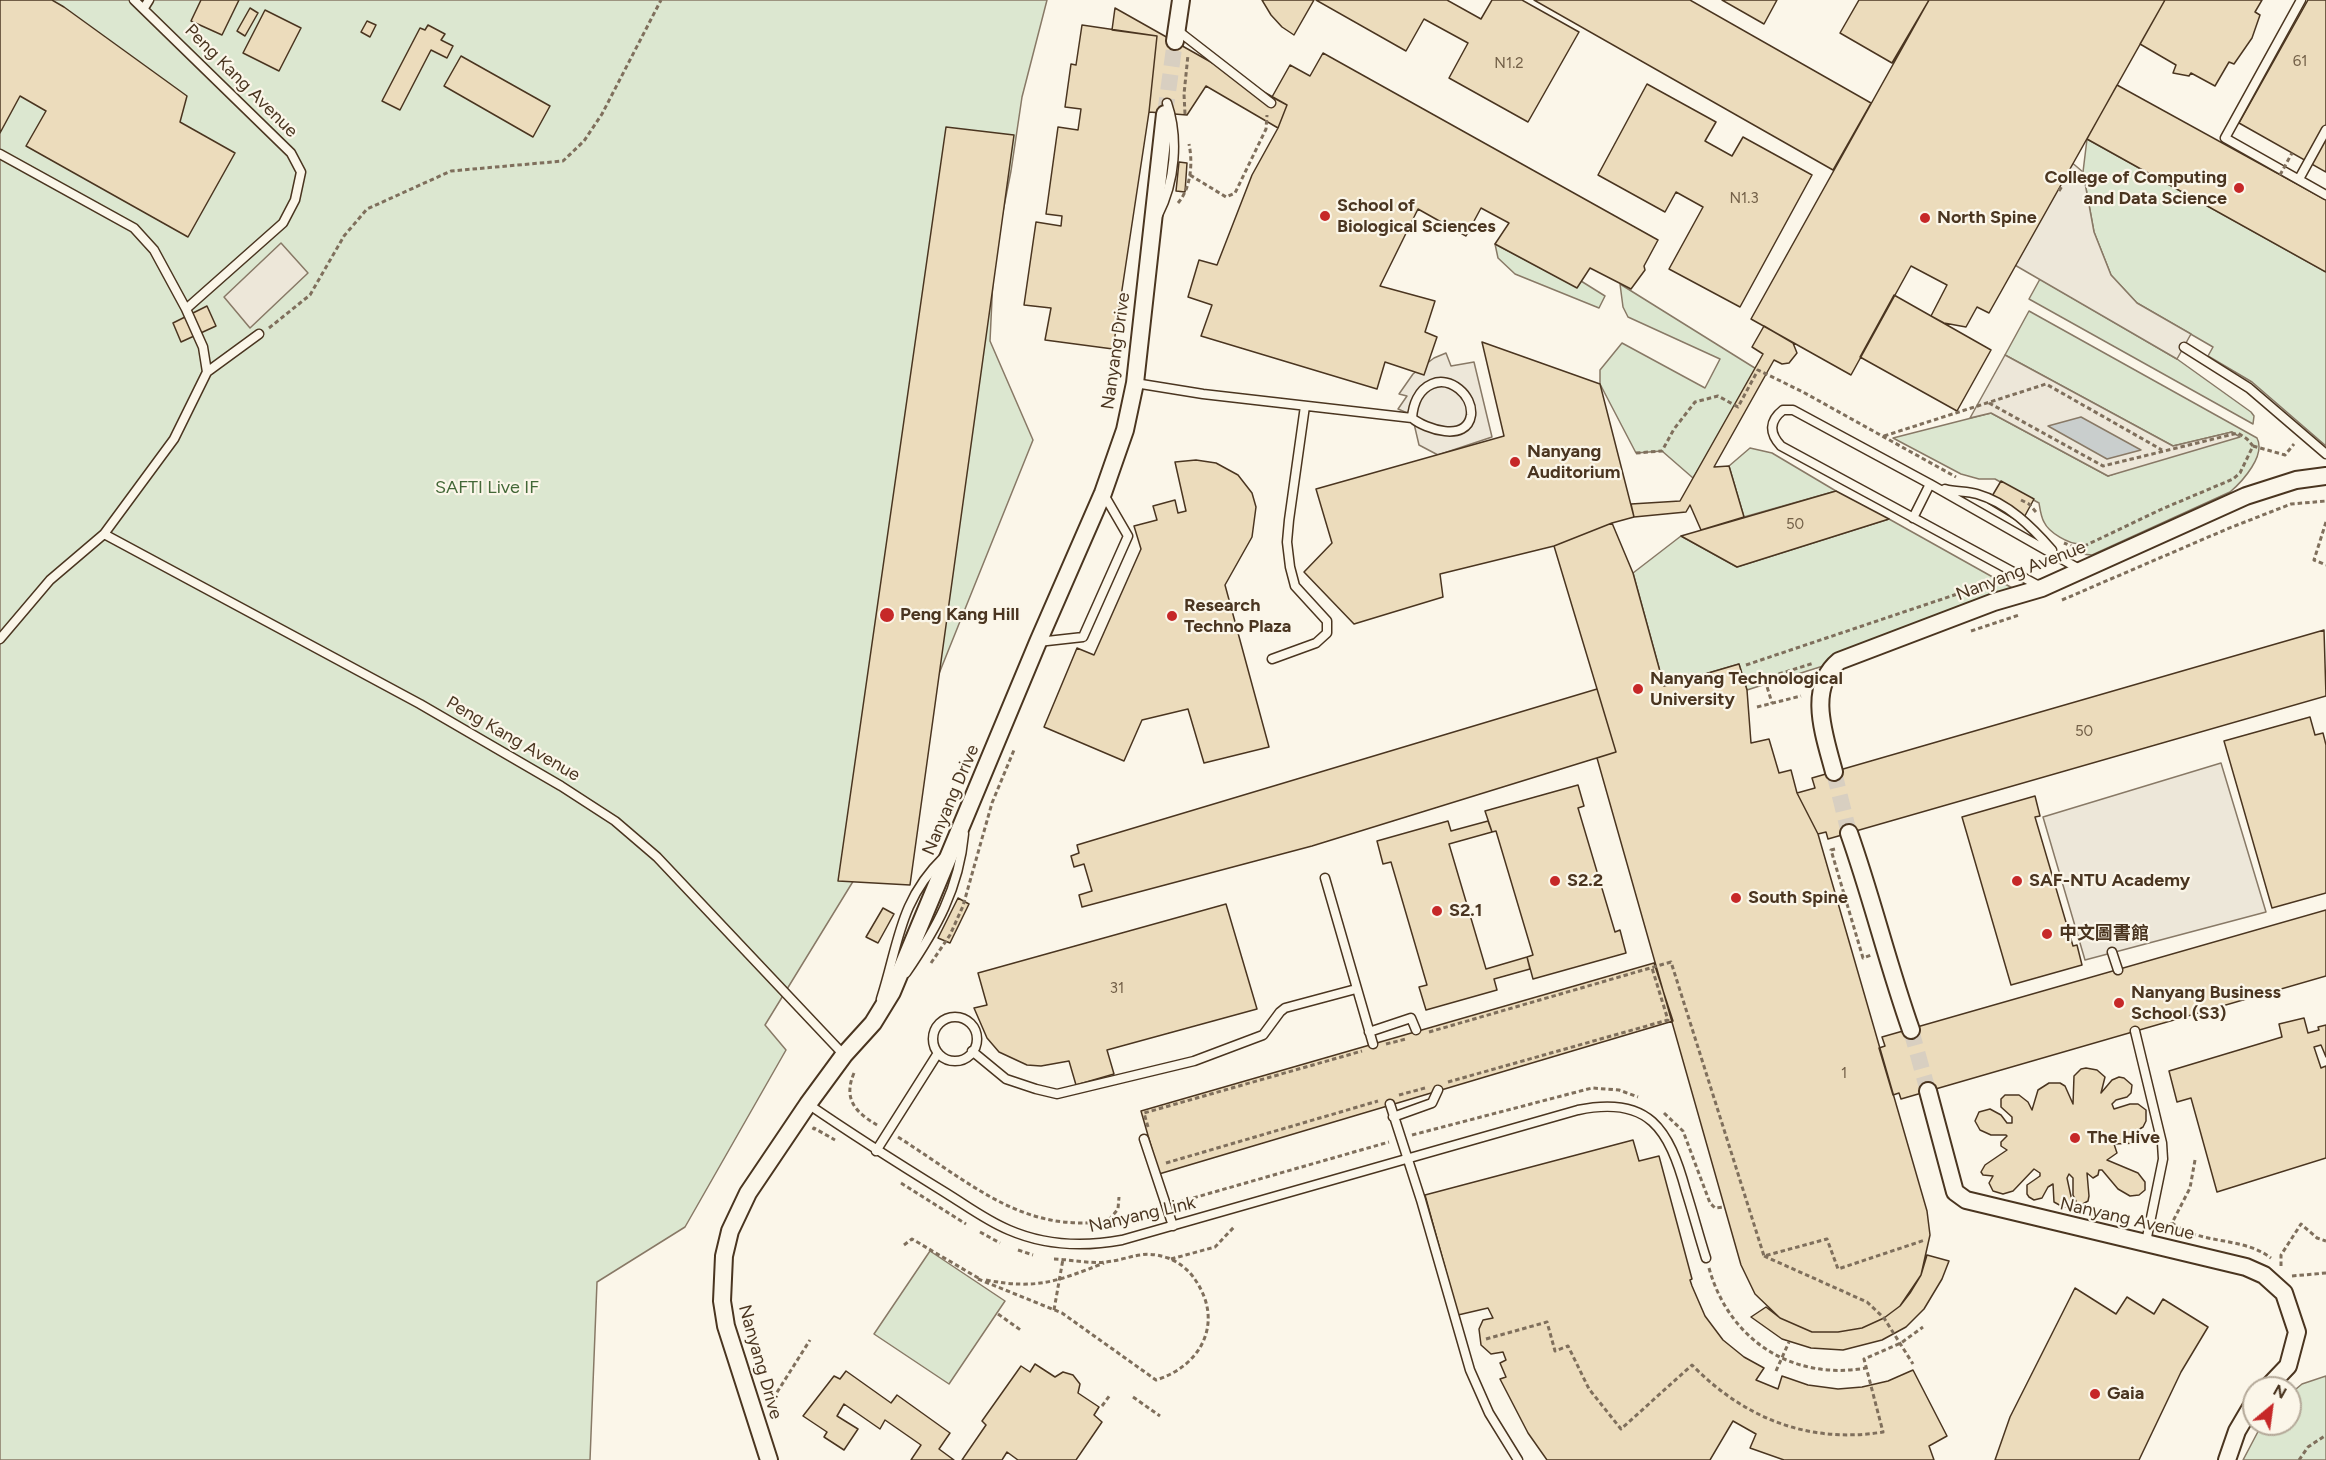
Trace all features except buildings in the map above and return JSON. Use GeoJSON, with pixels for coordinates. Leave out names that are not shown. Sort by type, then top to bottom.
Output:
{"type":"FeatureCollection","features":[{"type":"Feature","properties":{"kind":"street"},"geometry":{"type":"LineString","coordinates":[[1175,35],[1181,0]]}},
{"type":"Feature","properties":{"kind":"street","name":"Nanyang Drive"},"geometry":{"type":"LineString","coordinates":[[769,1460],[726,1326],[722,1301],[724,1256],[730,1231],[748,1193],[808,1104],[844,1055],[874,1022],[892,992],[1038,642],[1103,493],[1125,430],[1135,383],[1166,109]]}},
{"type":"Feature","properties":{"kind":"street","name":"Nanyang Avenue"},"geometry":{"type":"LineString","coordinates":[[1833,772],[1821,723],[1821,698],[1826,677],[1839,661],[1994,602],[2042,588],[2246,496],[2296,480],[2326,476]]}},
{"type":"Feature","properties":{"kind":"street"},"geometry":{"type":"LineString","coordinates":[[1849,833],[1864,876],[1893,979],[1911,1029]]}},
{"type":"Feature","properties":{"kind":"street","name":"Nanyang Avenue"},"geometry":{"type":"LineString","coordinates":[[1928,1091],[1955,1192],[1966,1200],[2246,1267],[2264,1275],[2284,1293],[2297,1332],[2288,1366],[2278,1376]]}},
{"type":"Feature","properties":{"kind":"street"},"geometry":{"type":"LineString","coordinates":[[2227,1460],[2242,1422]]}},
{"type":"Feature","properties":{"kind":"lane","name":"Peng Kang Avenue"},"geometry":{"type":"LineString","coordinates":[[134,0],[147,4],[291,153],[300,172],[295,200],[283,223],[186,309]]}},
{"type":"Feature","properties":{"kind":"lane"},"geometry":{"type":"LineString","coordinates":[[2301,0],[2225,138],[2326,195]]}},
{"type":"Feature","properties":{"kind":"lane"},"geometry":{"type":"LineString","coordinates":[[1175,35],[1271,103]]}},
{"type":"Feature","properties":{"kind":"lane"},"geometry":{"type":"LineString","coordinates":[[2299,179],[2326,130]]}},
{"type":"Feature","properties":{"kind":"lane"},"geometry":{"type":"LineString","coordinates":[[0,154],[134,228],[154,250],[186,309],[203,347],[207,372]]}},
{"type":"Feature","properties":{"kind":"lane"},"geometry":{"type":"LineString","coordinates":[[0,639],[50,580],[104,534],[174,439],[207,372],[260,334]]}},
{"type":"Feature","properties":{"kind":"lane"},"geometry":{"type":"LineString","coordinates":[[2184,346],[2249,388],[2326,454]]}},
{"type":"Feature","properties":{"kind":"lane"},"geometry":{"type":"LineString","coordinates":[[1135,383],[1412,418],[1427,428],[1441,432],[1462,427],[1471,414],[1464,395],[1457,387],[1440,381],[1428,386],[1420,393],[1413,406],[1412,418]]}},
{"type":"Feature","properties":{"kind":"lane"},"geometry":{"type":"LineString","coordinates":[[1272,659],[1316,643],[1327,633],[1327,621],[1295,586],[1287,542],[1305,406]]}},
{"type":"Feature","properties":{"kind":"lane"},"geometry":{"type":"LineString","coordinates":[[2042,588],[1781,446],[1773,438],[1772,427],[1777,415],[1784,410],[1793,410],[1930,484],[2081,570]]}},
{"type":"Feature","properties":{"kind":"lane"},"geometry":{"type":"LineString","coordinates":[[1930,484],[1949,490],[1977,494],[1991,500],[2026,521],[2056,555]]}},
{"type":"Feature","properties":{"kind":"lane"},"geometry":{"type":"LineString","coordinates":[[1913,518],[1930,484]]}},
{"type":"Feature","properties":{"kind":"lane"},"geometry":{"type":"LineString","coordinates":[[1038,642],[1083,637],[1124,546],[1128,536],[1103,493]]}},
{"type":"Feature","properties":{"kind":"lane","name":"Peng Kang Avenue"},"geometry":{"type":"LineString","coordinates":[[104,534],[420,704],[561,786],[615,821],[657,857],[844,1055]]}},
{"type":"Feature","properties":{"kind":"lane"},"geometry":{"type":"LineString","coordinates":[[892,992],[930,939],[955,884],[962,854],[965,816]]}},
{"type":"Feature","properties":{"kind":"lane"},"geometry":{"type":"LineString","coordinates":[[874,1022],[899,928],[912,897],[927,874],[951,850]]}},
{"type":"Feature","properties":{"kind":"lane"},"geometry":{"type":"LineString","coordinates":[[1325,878],[1372,1044]]}},
{"type":"Feature","properties":{"kind":"lane"},"geometry":{"type":"LineString","coordinates":[[2112,952],[2118,970]]}},
{"type":"Feature","properties":{"kind":"lane"},"geometry":{"type":"LineString","coordinates":[[972,1051],[1006,1079],[1058,1094],[1194,1061],[1263,1035],[1285,1008],[1356,989]]}},
{"type":"Feature","properties":{"kind":"lane"},"geometry":{"type":"LineString","coordinates":[[951,1017],[962,1018],[972,1024],[976,1035],[976,1046],[969,1056],[959,1060],[947,1059],[938,1053],[933,1042],[934,1031],[941,1022],[951,1017]]}},
{"type":"Feature","properties":{"kind":"lane"},"geometry":{"type":"LineString","coordinates":[[1369,1032],[1411,1018],[1416,1030]]}},
{"type":"Feature","properties":{"kind":"lane"},"geometry":{"type":"LineString","coordinates":[[2135,1031],[2163,1159],[2146,1242]]}},
{"type":"Feature","properties":{"kind":"lane"},"geometry":{"type":"LineString","coordinates":[[876,1151],[887,1130],[938,1053]]}},
{"type":"Feature","properties":{"kind":"lane"},"geometry":{"type":"LineString","coordinates":[[1393,1117],[1432,1103],[1438,1090]]}},
{"type":"Feature","properties":{"kind":"lane"},"geometry":{"type":"LineString","coordinates":[[1389,1101],[1421,1200],[1470,1370],[1490,1413],[1518,1460]]}},
{"type":"Feature","properties":{"kind":"lane","name":"Nanyang Link"},"geometry":{"type":"LineString","coordinates":[[808,1104],[876,1151],[1009,1230],[1055,1243],[1095,1245],[1173,1226],[1586,1108],[1602,1105],[1632,1110],[1654,1121],[1664,1132],[1677,1159],[1706,1258]]}},
{"type":"Feature","properties":{"kind":"lane"},"geometry":{"type":"LineString","coordinates":[[1147,1136],[1165,1206],[1173,1226]]}},
{"type":"Feature","properties":{"kind":"path"},"geometry":{"type":"LineString","coordinates":[[260,334],[310,295],[344,236],[367,209],[451,171],[563,161],[584,141],[602,114],[661,0]]}},
{"type":"Feature","properties":{"kind":"path"},"geometry":{"type":"LineString","coordinates":[[1188,52],[1197,59]]}},
{"type":"Feature","properties":{"kind":"path"},"geometry":{"type":"LineString","coordinates":[[1189,174],[1226,197],[1235,193],[1266,129],[1267,114]]}},
{"type":"Feature","properties":{"kind":"path"},"geometry":{"type":"LineString","coordinates":[[2280,175],[2292,153]]}},
{"type":"Feature","properties":{"kind":"path"},"geometry":{"type":"LineString","coordinates":[[2059,191],[2068,176],[2078,169]]}},
{"type":"Feature","properties":{"kind":"path"},"geometry":{"type":"LineString","coordinates":[[1636,453],[1662,452],[1674,429],[1695,402],[1718,396],[1738,407],[1758,370],[1963,479]]}},
{"type":"Feature","properties":{"kind":"path"},"geometry":{"type":"LineString","coordinates":[[1884,436],[2046,384],[2164,451]]}},
{"type":"Feature","properties":{"kind":"path"},"geometry":{"type":"LineString","coordinates":[[1989,403],[2103,466],[2238,433],[2253,446],[2285,455],[2293,443],[2308,449],[2316,446]]}},
{"type":"Feature","properties":{"kind":"path"},"geometry":{"type":"LineString","coordinates":[[2059,540],[2078,549],[2233,479],[2240,473],[2253,446]]}},
{"type":"Feature","properties":{"kind":"path"},"geometry":{"type":"LineString","coordinates":[[2020,499],[2029,504],[2039,520]]}},
{"type":"Feature","properties":{"kind":"path"},"geometry":{"type":"LineString","coordinates":[[2060,600],[2291,504],[2326,501]]}},
{"type":"Feature","properties":{"kind":"path"},"geometry":{"type":"LineString","coordinates":[[2326,522],[2314,560],[2326,565]]}},
{"type":"Feature","properties":{"kind":"path"},"geometry":{"type":"LineString","coordinates":[[1746,665],[1987,584]]}},
{"type":"Feature","properties":{"kind":"path"},"geometry":{"type":"LineString","coordinates":[[1966,633],[2022,614]]}},
{"type":"Feature","properties":{"kind":"path"},"geometry":{"type":"LineString","coordinates":[[1823,639],[1825,647]]}},
{"type":"Feature","properties":{"kind":"path"},"geometry":{"type":"LineString","coordinates":[[1750,683],[1816,663]]}},
{"type":"Feature","properties":{"kind":"path"},"geometry":{"type":"LineString","coordinates":[[1765,680],[1772,703]]}},
{"type":"Feature","properties":{"kind":"path"},"geometry":{"type":"LineString","coordinates":[[1757,707],[1802,696]]}},
{"type":"Feature","properties":{"kind":"path"},"geometry":{"type":"LineString","coordinates":[[1838,848],[1831,850],[1863,958],[1875,953]]}},
{"type":"Feature","properties":{"kind":"path"},"geometry":{"type":"LineString","coordinates":[[1429,1032],[1671,962],[1764,1256],[1867,1302],[1884,1318],[1913,1364]]}},
{"type":"Feature","properties":{"kind":"path"},"geometry":{"type":"LineString","coordinates":[[1447,1082],[1668,1020],[1652,968]]}},
{"type":"Feature","properties":{"kind":"path"},"geometry":{"type":"LineString","coordinates":[[1385,1045],[1407,1038]]}},
{"type":"Feature","properties":{"kind":"path"},"geometry":{"type":"LineString","coordinates":[[1147,1136],[1143,1113],[1362,1051]]}},
{"type":"Feature","properties":{"kind":"path"},"geometry":{"type":"LineString","coordinates":[[1398,1096],[1427,1088]]}},
{"type":"Feature","properties":{"kind":"path"},"geometry":{"type":"LineString","coordinates":[[887,1130],[1018,1212],[1061,1222],[1086,1224],[1134,1216],[1400,1139],[1592,1088],[1619,1090],[1641,1098]]}},
{"type":"Feature","properties":{"kind":"path"},"geometry":{"type":"LineString","coordinates":[[1160,1165],[1389,1101]]}},
{"type":"Feature","properties":{"kind":"path"},"geometry":{"type":"LineString","coordinates":[[1664,1112],[1683,1131],[1710,1203],[1715,1208],[1725,1207]]}},
{"type":"Feature","properties":{"kind":"path"},"geometry":{"type":"LineString","coordinates":[[807,1138],[814,1128],[843,1146]]}},
{"type":"Feature","properties":{"kind":"path"},"geometry":{"type":"LineString","coordinates":[[2195,1160],[2190,1188],[2172,1223],[2181,1230],[2253,1246],[2294,1277],[2326,1273]]}},
{"type":"Feature","properties":{"kind":"path"},"geometry":{"type":"LineString","coordinates":[[900,1182],[983,1234],[1005,1245]]}},
{"type":"Feature","properties":{"kind":"path"},"geometry":{"type":"LineString","coordinates":[[1108,1221],[1118,1209],[1119,1197]]}},
{"type":"Feature","properties":{"kind":"path"},"geometry":{"type":"LineString","coordinates":[[2281,1266],[2281,1255],[2301,1224],[2317,1238],[2326,1241]]}},
{"type":"Feature","properties":{"kind":"path"},"geometry":{"type":"LineString","coordinates":[[1171,1259],[1215,1247],[1235,1226]]}},
{"type":"Feature","properties":{"kind":"path"},"geometry":{"type":"LineString","coordinates":[[904,1245],[912,1239],[978,1279],[1054,1310],[1080,1324],[1156,1380],[1180,1371],[1190,1361],[1201,1347],[1208,1324],[1206,1298],[1192,1276],[1171,1259],[1147,1253],[1105,1262],[1046,1284],[1010,1285],[978,1279]]}},
{"type":"Feature","properties":{"kind":"path"},"geometry":{"type":"LineString","coordinates":[[1764,1256],[1827,1239],[1838,1269],[1925,1240]]}},
{"type":"Feature","properties":{"kind":"path"},"geometry":{"type":"LineString","coordinates":[[1014,1248],[1033,1255]]}},
{"type":"Feature","properties":{"kind":"path"},"geometry":{"type":"LineString","coordinates":[[1706,1258],[1715,1290],[1729,1315],[1752,1340],[1782,1359],[1805,1367],[1848,1371],[1866,1368]]}},
{"type":"Feature","properties":{"kind":"path"},"geometry":{"type":"LineString","coordinates":[[1051,1259],[1105,1262]]}},
{"type":"Feature","properties":{"kind":"path"},"geometry":{"type":"LineString","coordinates":[[1054,1310],[1063,1259]]}},
{"type":"Feature","properties":{"kind":"path"},"geometry":{"type":"LineString","coordinates":[[998,1314],[1022,1331]]}},
{"type":"Feature","properties":{"kind":"path"},"geometry":{"type":"LineString","coordinates":[[1486,1339],[1547,1322],[1555,1351],[1568,1346],[1589,1389],[1621,1429],[1692,1365],[1712,1386],[1736,1403],[1780,1424],[1817,1432],[1858,1436],[1883,1432],[1864,1359],[1901,1343],[1923,1327]]}},
{"type":"Feature","properties":{"kind":"path"},"geometry":{"type":"LineString","coordinates":[[756,1420],[770,1404],[810,1340]]}},
{"type":"Feature","properties":{"kind":"path"},"geometry":{"type":"LineString","coordinates":[[1776,1371],[1789,1342]]}},
{"type":"Feature","properties":{"kind":"path"},"geometry":{"type":"LineString","coordinates":[[766,1394],[773,1415]]}},
{"type":"Feature","properties":{"kind":"path"},"geometry":{"type":"LineString","coordinates":[[1102,1406],[1110,1395]]}},
{"type":"Feature","properties":{"kind":"path"},"geometry":{"type":"LineString","coordinates":[[1133,1397],[1160,1416]]}},
{"type":"Feature","properties":{"kind":"path"},"geometry":{"type":"LineString","coordinates":[[2299,1460],[2308,1447],[2326,1435]]}},
{"type":"Feature","properties":{"kind":"green space","name":"SAFTI Live IF"},"geometry":{"type":"Polygon","coordinates":[[[0,0],[1047,0],[1022,97],[1011,171],[994,257],[990,341],[1033,440],[860,870],[765,1025],[786,1050],[685,1227],[597,1282],[590,1460],[0,1460],[0,0]]]}},
{"type":"Feature","properties":{"kind":"green space"},"geometry":{"type":"Polygon","coordinates":[[[2087,139],[2326,272],[2326,446],[2252,382],[2208,356],[2213,347],[2137,303],[2111,275],[2094,232],[2083,172],[2087,139]]]}},
{"type":"Feature","properties":{"kind":"green space"},"geometry":{"type":"Polygon","coordinates":[[[1495,244],[1577,287],[1581,281],[1605,296],[1599,308],[1515,274],[1498,258],[1495,244]]]}},
{"type":"Feature","properties":{"kind":"green space"},"geometry":{"type":"Polygon","coordinates":[[[2040,279],[2177,359],[2251,412],[2254,416],[2253,424],[2029,299],[2040,279]]]}},
{"type":"Feature","properties":{"kind":"green space"},"geometry":{"type":"Polygon","coordinates":[[[1620,284],[1758,370],[1738,407],[1693,478],[1662,451],[1636,453],[1600,384],[1600,370],[1622,343],[1705,388],[1720,359],[1628,317],[1623,307],[1620,284]]]}},
{"type":"Feature","properties":{"kind":"green space"},"geometry":{"type":"Polygon","coordinates":[[[2029,311],[2257,438],[2259,445],[2256,460],[2247,475],[2230,492],[2092,555],[2081,554],[2080,544],[2070,542],[2050,530],[2042,518],[2039,503],[1995,479],[1979,479],[1961,474],[1893,438],[1991,413],[2108,476],[2232,432],[2173,446],[2005,355],[2029,311]]]}},
{"type":"Feature","properties":{"kind":"green space"},"geometry":{"type":"Polygon","coordinates":[[[1750,448],[1772,453],[1836,491],[1744,517],[1729,466],[1750,448]]]}},
{"type":"Feature","properties":{"kind":"green space"},"geometry":{"type":"Polygon","coordinates":[[[1889,519],[2023,594],[1839,661],[1747,690],[1739,664],[1664,686],[1633,573],[1681,536],[1737,567],[1889,519]]]}},
{"type":"Feature","properties":{"kind":"green space"},"geometry":{"type":"Polygon","coordinates":[[[930,1251],[1005,1301],[949,1384],[874,1334],[930,1251]]]}},
{"type":"Feature","properties":{"kind":"green space"},"geometry":{"type":"Polygon","coordinates":[[[2326,1376],[2326,1460],[2243,1460],[2256,1436],[2302,1436],[2302,1384],[2326,1376]]]}},
{"type":"Feature","properties":{"kind":"shaded area"},"geometry":{"type":"Polygon","coordinates":[[[2070,161],[2083,172],[2094,232],[2111,275],[2137,303],[2191,334],[2177,359],[2013,264],[2070,161]]]}},
{"type":"Feature","properties":{"kind":"shaded area"},"geometry":{"type":"Polygon","coordinates":[[[281,243],[308,273],[250,328],[224,297],[281,243]]]}},
{"type":"Feature","properties":{"kind":"shaded area"},"geometry":{"type":"Polygon","coordinates":[[[1446,353],[1451,366],[1474,362],[1492,437],[1438,455],[1419,445],[1412,415],[1398,409],[1407,396],[1399,394],[1413,374],[1434,358],[1446,353]]]}},
{"type":"Feature","properties":{"kind":"shaded area"},"geometry":{"type":"Polygon","coordinates":[[[2005,355],[2173,446],[2232,432],[2240,437],[2108,476],[1991,413],[1970,418],[2005,355]]]}},
{"type":"Feature","properties":{"kind":"shaded area"},"geometry":{"type":"Polygon","coordinates":[[[2081,417],[2141,450],[2107,459],[2048,426],[2081,417]]]}},
{"type":"Feature","properties":{"kind":"shaded area"},"geometry":{"type":"Polygon","coordinates":[[[2221,763],[2266,912],[2085,960],[2043,817],[2221,763]]]}},
{"type":"Feature","properties":{"kind":"tunnel"},"geometry":{"type":"LineString","coordinates":[[1165,114],[1175,41]]}},
{"type":"Feature","properties":{"kind":"tunnel"},"geometry":{"type":"LineString","coordinates":[[1834,772],[1849,833]]}},
{"type":"Feature","properties":{"kind":"tunnel"},"geometry":{"type":"LineString","coordinates":[[1911,1030],[1928,1091]]}},
{"type":"Feature","properties":{"kind":"place","name":"College of Computing and Data Science"},"geometry":{"type":"Point","coordinates":[2239,188]}},
{"type":"Feature","properties":{"kind":"place","name":"School of Biological Sciences"},"geometry":{"type":"Point","coordinates":[1325,216]}},
{"type":"Feature","properties":{"kind":"place","name":"North Spine"},"geometry":{"type":"Point","coordinates":[1925,218]}},
{"type":"Feature","properties":{"kind":"place","name":"Nanyang Auditorium"},"geometry":{"type":"Point","coordinates":[1515,462]}},
{"type":"Feature","properties":{"kind":"place","name":"Peng Kang Hill"},"geometry":{"type":"Point","coordinates":[887,615]}},
{"type":"Feature","properties":{"kind":"place","name":"Research Techno Plaza"},"geometry":{"type":"Point","coordinates":[1172,616]}},
{"type":"Feature","properties":{"kind":"place","name":"Nanyang Technological University"},"geometry":{"type":"Point","coordinates":[1638,689]}},
{"type":"Feature","properties":{"kind":"place","name":"S2.2"},"geometry":{"type":"Point","coordinates":[1555,881]}},
{"type":"Feature","properties":{"kind":"place","name":"SAF-NTU Academy"},"geometry":{"type":"Point","coordinates":[2017,881]}},
{"type":"Feature","properties":{"kind":"place","name":"South Spine"},"geometry":{"type":"Point","coordinates":[1736,898]}},
{"type":"Feature","properties":{"kind":"place","name":"S2.1"},"geometry":{"type":"Point","coordinates":[1437,911]}},
{"type":"Feature","properties":{"kind":"place","name":"中文圖書館"},"geometry":{"type":"Point","coordinates":[2047,934]}},
{"type":"Feature","properties":{"kind":"place","name":"Nanyang Business School (S3)"},"geometry":{"type":"Point","coordinates":[2119,1003]}},
{"type":"Feature","properties":{"kind":"place","name":"The Hive"},"geometry":{"type":"Point","coordinates":[2075,1138]}},
{"type":"Feature","properties":{"kind":"place","name":"Gaia"},"geometry":{"type":"Point","coordinates":[2095,1394]}}]}
